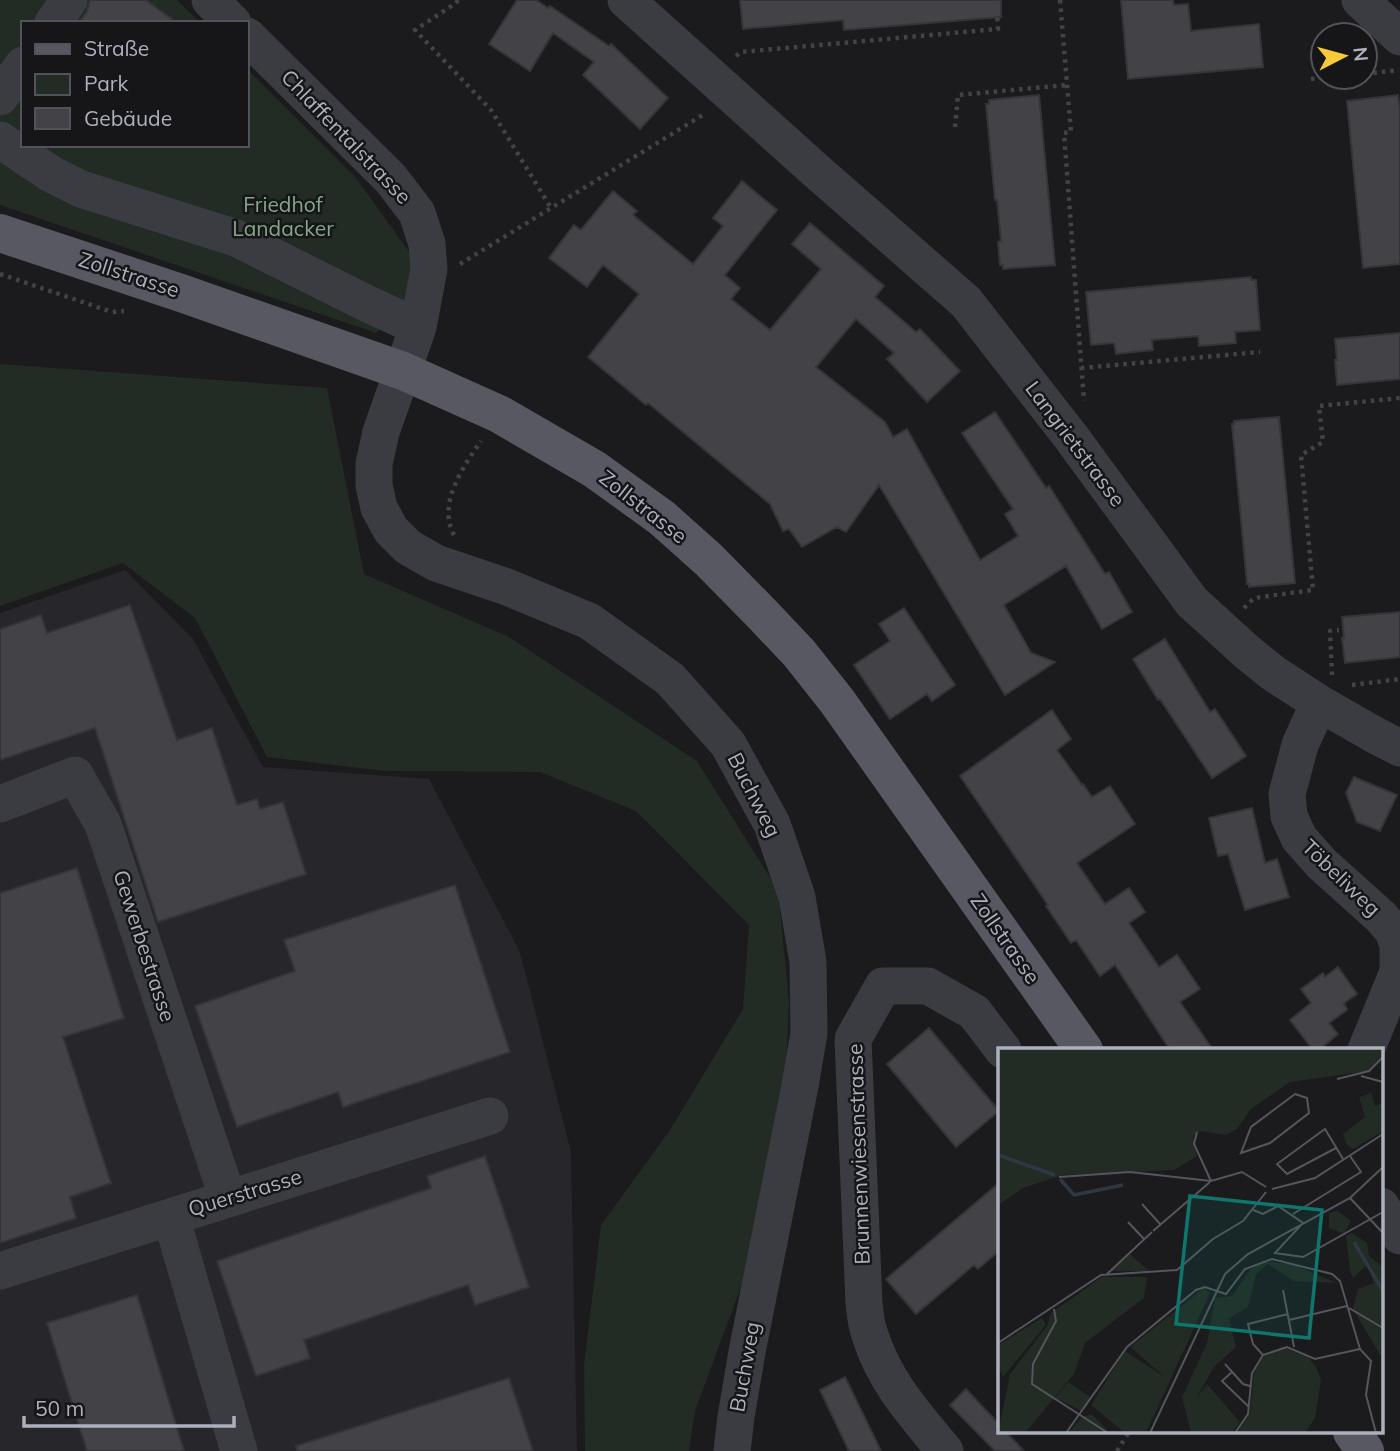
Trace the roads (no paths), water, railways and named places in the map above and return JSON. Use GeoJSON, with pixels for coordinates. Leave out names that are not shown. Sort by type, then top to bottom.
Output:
{"type":"FeatureCollection","features":[{"type":"Feature","properties":{"kind":"main road","name":"Zollstrasse"},"geometry":{"type":"LineString","coordinates":[[0,233],[403,371],[499,414],[594,469],[662,517],[709,560],[799,653],[837,701],[1083,1048]]}},
{"type":"Feature","properties":{"kind":"main road"},"geometry":{"type":"LineString","coordinates":[[1353,1434],[1365,1451]]}},
{"type":"Feature","properties":{"kind":"street"},"geometry":{"type":"LineString","coordinates":[[54,21],[69,0]]}},
{"type":"Feature","properties":{"kind":"street"},"geometry":{"type":"LineString","coordinates":[[210,0],[231,21]]}},
{"type":"Feature","properties":{"kind":"street","name":"Langrietstrasse"},"geometry":{"type":"LineString","coordinates":[[626,0],[966,302],[1071,437],[1192,602],[1273,673],[1330,692],[1373,734],[1400,748]]}},
{"type":"Feature","properties":{"kind":"street"},"geometry":{"type":"LineString","coordinates":[[1360,0],[1400,37]]}},
{"type":"Feature","properties":{"kind":"street","name":"Chlaffentalstrasse"},"geometry":{"type":"LineString","coordinates":[[248,37],[391,178],[417,213],[427,244],[429,269],[418,327],[403,371]]}},
{"type":"Feature","properties":{"kind":"street"},"geometry":{"type":"LineString","coordinates":[[0,97],[21,68]]}},
{"type":"Feature","properties":{"kind":"street"},"geometry":{"type":"LineString","coordinates":[[0,141],[51,174],[81,189],[236,238],[418,327]]}},
{"type":"Feature","properties":{"kind":"street","name":"Buchweg"},"geometry":{"type":"LineString","coordinates":[[403,371],[381,432],[374,464],[374,485],[379,508],[391,530],[408,547],[436,564],[507,587],[589,621],[670,680],[728,744],[772,824],[797,897],[808,962],[809,1033],[747,1352],[732,1451]]}},
{"type":"Feature","properties":{"kind":"street","name":"Töbeliweg"},"geometry":{"type":"LineString","coordinates":[[1330,692],[1300,745],[1287,794],[1289,816],[1299,838],[1321,863],[1381,917],[1393,931],[1398,945],[1398,972],[1367,1048]]}},
{"type":"Feature","properties":{"kind":"street","name":"Gewerbestrasse"},"geometry":{"type":"LineString","coordinates":[[0,804],[75,775],[103,824],[228,1199]]}},
{"type":"Feature","properties":{"kind":"street","name":"Brunnenwiesenstrasse"},"geometry":{"type":"LineString","coordinates":[[945,1451],[893,1385],[880,1364],[869,1333],[864,1303],[853,1039],[883,986],[928,986],[974,1012],[1001,1048]]}},
{"type":"Feature","properties":{"kind":"street","name":"Querstrasse"},"geometry":{"type":"LineString","coordinates":[[0,1271],[490,1116]]}},
{"type":"Feature","properties":{"kind":"street"},"geometry":{"type":"LineString","coordinates":[[1382,1208],[1400,1236]]}},
{"type":"Feature","properties":{"kind":"street"},"geometry":{"type":"LineString","coordinates":[[171,1217],[239,1451]]}},
{"type":"Feature","properties":{"kind":"park label","name":"Friedhof Landacker"},"geometry":{"type":"Point","coordinates":[283,217]}}]}
